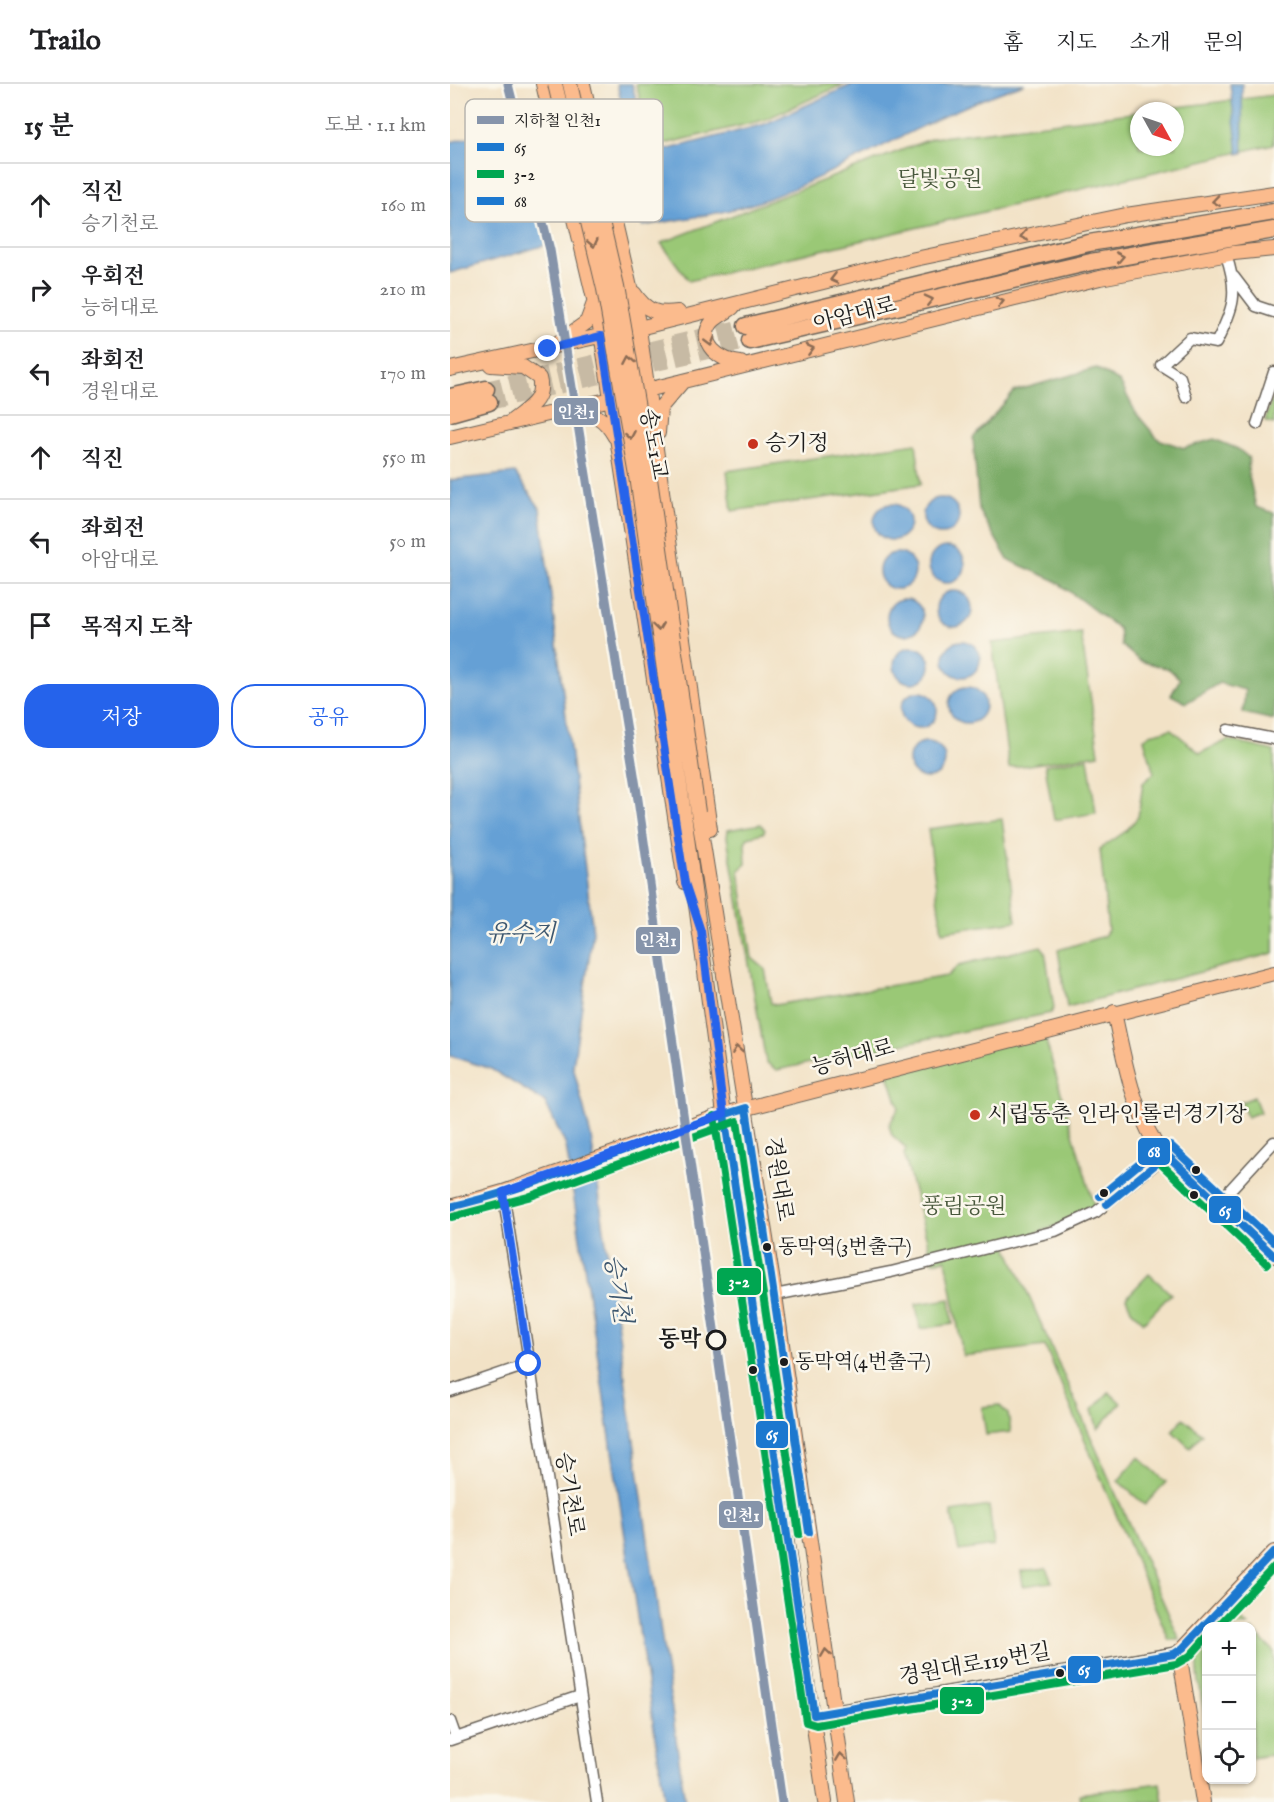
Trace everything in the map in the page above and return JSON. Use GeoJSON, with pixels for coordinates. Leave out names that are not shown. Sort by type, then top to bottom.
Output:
{"type":"FeatureCollection","features":[{"type":"Feature","properties":{"kind":"highway","name":"아암대로"},"geometry":{"type":"LineString","coordinates":[[1274,212],[1089,243],[748,334],[1091,262],[1274,230]]}},
{"type":"Feature","properties":{"kind":"highway"},"geometry":{"type":"LineString","coordinates":[[450,397],[487,395],[450,412]]}},
{"type":"Feature","properties":{"kind":"main road"},"geometry":{"type":"LineString","coordinates":[[543,84],[546,99]]}},
{"type":"Feature","properties":{"kind":"main road","name":"송도1교"},"geometry":{"type":"LineString","coordinates":[[555,84],[559,99]]}},
{"type":"Feature","properties":{"kind":"main road","name":"송도1교"},"geometry":{"type":"LineString","coordinates":[[570,84],[573,99]]}},
{"type":"Feature","properties":{"kind":"main road"},"geometry":{"type":"LineString","coordinates":[[583,84],[586,99]]}},
{"type":"Feature","properties":{"kind":"main road","name":"아암대로"},"geometry":{"type":"LineString","coordinates":[[450,369],[639,329],[915,260],[1126,214],[1274,193]]}},
{"type":"Feature","properties":{"kind":"main road"},"geometry":{"type":"LineString","coordinates":[[575,222],[601,336],[685,883],[701,931]]}},
{"type":"Feature","properties":{"kind":"main road","name":"송도1교"},"geometry":{"type":"LineString","coordinates":[[588,222],[604,289],[637,476],[691,814]]}},
{"type":"Feature","properties":{"kind":"main road","name":"송도1교"},"geometry":{"type":"LineString","coordinates":[[602,222],[617,286],[649,472],[691,814]]}},
{"type":"Feature","properties":{"kind":"main road"},"geometry":{"type":"LineString","coordinates":[[615,222],[639,329],[717,877],[718,927]]}},
{"type":"Feature","properties":{"kind":"main road","name":"아암대로"},"geometry":{"type":"LineString","coordinates":[[450,437],[1100,278],[1226,255],[1274,249]]}},
{"type":"Feature","properties":{"kind":"main road"},"geometry":{"type":"LineString","coordinates":[[627,274],[639,301],[651,312],[661,314],[714,309]]}},
{"type":"Feature","properties":{"kind":"main road"},"geometry":{"type":"LineString","coordinates":[[740,302],[712,322],[708,331],[708,344],[714,354],[728,362],[754,363]]}},
{"type":"Feature","properties":{"kind":"main road"},"geometry":{"type":"LineString","coordinates":[[548,349],[587,322],[594,303]]}},
{"type":"Feature","properties":{"kind":"main road"},"geometry":{"type":"LineString","coordinates":[[480,363],[523,367],[539,378],[541,394],[537,401],[509,423]]}},
{"type":"Feature","properties":{"kind":"main road"},"geometry":{"type":"LineString","coordinates":[[655,447],[660,408],[683,381]]}},
{"type":"Feature","properties":{"kind":"main road"},"geometry":{"type":"LineString","coordinates":[[550,413],[591,413],[599,416],[609,426],[618,442]]}},
{"type":"Feature","properties":{"kind":"main road","name":"경원대로"},"geometry":{"type":"LineString","coordinates":[[691,814],[718,927],[775,1295],[847,1802]]}},
{"type":"Feature","properties":{"kind":"main road","name":"경원대로"},"geometry":{"type":"LineString","coordinates":[[691,814],[701,931],[724,1114],[825,1802]]}},
{"type":"Feature","properties":{"kind":"main road","name":"능허대로"},"geometry":{"type":"LineString","coordinates":[[450,1207],[522,1186],[724,1114],[1114,1012],[1274,974]]}},
{"type":"Feature","properties":{"kind":"main road"},"geometry":{"type":"LineString","coordinates":[[1114,1012],[1132,1093],[1141,1120],[1155,1143],[1274,1256]]}},
{"type":"Feature","properties":{"kind":"main road"},"geometry":{"type":"LineString","coordinates":[[738,1205],[742,1191],[747,1188],[755,1192],[760,1201]]}},
{"type":"Feature","properties":{"kind":"main road"},"geometry":{"type":"LineString","coordinates":[[1203,1802],[1179,1652],[1274,1552]]}},
{"type":"Feature","properties":{"kind":"main road","name":"경원대로119번길"},"geometry":{"type":"LineString","coordinates":[[814,1715],[834,1711]]}},
{"type":"Feature","properties":{"kind":"street"},"geometry":{"type":"LineString","coordinates":[[1226,255],[1234,277],[1256,306],[1274,312]]}},
{"type":"Feature","properties":{"kind":"street"},"geometry":{"type":"LineString","coordinates":[[1186,397],[1180,377],[1161,365],[1190,338],[1216,343],[1233,312],[1234,277]]}},
{"type":"Feature","properties":{"kind":"street"},"geometry":{"type":"LineString","coordinates":[[1257,424],[1274,372]]}},
{"type":"Feature","properties":{"kind":"street"},"geometry":{"type":"LineString","coordinates":[[1228,730],[1274,739]]}},
{"type":"Feature","properties":{"kind":"street"},"geometry":{"type":"LineString","coordinates":[[1218,1203],[1274,1142]]}},
{"type":"Feature","properties":{"kind":"street"},"geometry":{"type":"LineString","coordinates":[[775,1295],[891,1272],[1055,1231],[1096,1212],[1167,1155]]}},
{"type":"Feature","properties":{"kind":"street","name":"승기천로"},"geometry":{"type":"LineString","coordinates":[[503,1192],[597,1802]]}},
{"type":"Feature","properties":{"kind":"street"},"geometry":{"type":"LineString","coordinates":[[450,1391],[529,1364]]}},
{"type":"Feature","properties":{"kind":"street","name":"경원대로119번길"},"geometry":{"type":"LineString","coordinates":[[834,1711],[1179,1652]]}},
{"type":"Feature","properties":{"kind":"street"},"geometry":{"type":"LineString","coordinates":[[450,1721],[453,1738],[580,1696]]}},
{"type":"Feature","properties":{"kind":"green space"},"geometry":{"type":"Polygon","coordinates":[[[636,84],[844,84],[764,120],[663,144],[663,99],[640,99],[636,84]]]}},
{"type":"Feature","properties":{"kind":"green space","name":"달빛공원"},"geometry":{"type":"Polygon","coordinates":[[[1274,95],[1274,144],[689,281],[661,243],[933,138],[1130,113],[1130,156],[1184,156],[1184,106],[1274,95]]]}},
{"type":"Feature","properties":{"kind":"green space"},"geometry":{"type":"Polygon","coordinates":[[[1096,368],[1120,382],[1136,413],[1158,439],[1184,448],[1214,439],[1238,449],[1249,458],[1248,472],[1256,507],[1274,513],[1274,720],[1243,713],[1245,690],[1219,683],[1186,703],[1171,695],[1180,679],[1169,669],[1140,661],[1121,645],[1119,629],[1054,580],[1008,560],[979,510],[973,438],[1015,391],[1096,368]]]}},
{"type":"Feature","properties":{"kind":"green space"},"geometry":{"type":"Polygon","coordinates":[[[1274,392],[1274,424],[1265,421],[1274,392]]]}},
{"type":"Feature","properties":{"kind":"green space"},"geometry":{"type":"Polygon","coordinates":[[[916,443],[921,484],[732,511],[727,471],[916,443]]]}},
{"type":"Feature","properties":{"kind":"green space"},"geometry":{"type":"Polygon","coordinates":[[[1081,633],[1099,754],[1009,768],[992,643],[1081,633]]]}},
{"type":"Feature","properties":{"kind":"green space"},"geometry":{"type":"Polygon","coordinates":[[[1171,729],[1200,753],[1228,740],[1274,751],[1274,953],[1067,1007],[1058,950],[1104,936],[1108,930],[1100,849],[1126,831],[1138,817],[1143,783],[1154,773],[1144,739],[1150,734],[1171,729]]]}},
{"type":"Feature","properties":{"kind":"green space"},"geometry":{"type":"Polygon","coordinates":[[[1088,758],[1096,813],[1054,820],[1045,765],[1088,758]]]}},
{"type":"Feature","properties":{"kind":"green space"},"geometry":{"type":"Polygon","coordinates":[[[1002,819],[1016,921],[942,932],[928,829],[1002,819]]]}},
{"type":"Feature","properties":{"kind":"green space"},"geometry":{"type":"Polygon","coordinates":[[[761,824],[765,830],[763,833],[748,837],[745,843],[746,864],[739,870],[752,958],[765,969],[771,1003],[775,1005],[947,976],[959,965],[1041,946],[1045,951],[1054,1008],[1051,1013],[777,1070],[766,1062],[727,837],[728,830],[761,824]]]}},
{"type":"Feature","properties":{"kind":"green space","name":"풍림공원"},"geometry":{"type":"Polygon","coordinates":[[[1043,1031],[1096,1212],[1006,1244],[1180,1640],[1169,1640],[1045,1346],[963,1356],[946,1259],[933,1262],[904,1154],[906,1148],[892,1135],[889,1125],[899,1108],[887,1071],[1043,1031]]]}},
{"type":"Feature","properties":{"kind":"green space"},"geometry":{"type":"Polygon","coordinates":[[[1254,1097],[1260,1112],[1247,1117],[1241,1102],[1254,1097]]]}},
{"type":"Feature","properties":{"kind":"green space"},"geometry":{"type":"Polygon","coordinates":[[[1149,1274],[1171,1294],[1144,1322],[1132,1311],[1126,1298],[1149,1274]]]}},
{"type":"Feature","properties":{"kind":"green space"},"geometry":{"type":"Polygon","coordinates":[[[950,1299],[953,1324],[920,1329],[916,1304],[950,1299]]]}},
{"type":"Feature","properties":{"kind":"green space"},"geometry":{"type":"Polygon","coordinates":[[[1109,1392],[1121,1403],[1098,1429],[1092,1410],[1109,1392]]]}},
{"type":"Feature","properties":{"kind":"green space"},"geometry":{"type":"Polygon","coordinates":[[[999,1405],[1008,1414],[1011,1432],[986,1435],[982,1407],[999,1405]]]}},
{"type":"Feature","properties":{"kind":"green space"},"geometry":{"type":"Polygon","coordinates":[[[1183,1418],[1202,1434],[1190,1448],[1172,1431],[1183,1418]]]}},
{"type":"Feature","properties":{"kind":"green space"},"geometry":{"type":"Polygon","coordinates":[[[1139,1457],[1166,1482],[1145,1505],[1118,1481],[1139,1457]]]}},
{"type":"Feature","properties":{"kind":"green space"},"geometry":{"type":"Polygon","coordinates":[[[989,1506],[994,1546],[959,1551],[951,1512],[989,1506]]]}},
{"type":"Feature","properties":{"kind":"green space"},"geometry":{"type":"Polygon","coordinates":[[[1046,1568],[1052,1582],[1023,1586],[1021,1571],[1046,1568]]]}},
{"type":"Feature","properties":{"kind":"green space"},"geometry":{"type":"Polygon","coordinates":[[[1231,1610],[1244,1622],[1219,1622],[1231,1610]]]}},
{"type":"Feature","properties":{"kind":"green space"},"geometry":{"type":"Polygon","coordinates":[[[1256,1634],[1274,1652],[1274,1754],[1256,1757],[1256,1634]]]}},
{"type":"Feature","properties":{"kind":"green space"},"geometry":{"type":"Polygon","coordinates":[[[1202,1641],[1202,1701],[1198,1677],[1198,1653],[1202,1641]]]}},
{"type":"Feature","properties":{"kind":"green space"},"geometry":{"type":"Polygon","coordinates":[[[1160,1783],[1163,1802],[1081,1802],[1080,1794],[1160,1783]]]}},
{"type":"Feature","properties":{"kind":"water"},"geometry":{"type":"Polygon","coordinates":[[[617,84],[632,84],[636,99],[621,99],[617,84]]]}},
{"type":"Feature","properties":{"kind":"water"},"geometry":{"type":"Polygon","coordinates":[[[853,84],[1025,84],[959,109],[800,186],[767,199],[706,215],[643,226],[639,222],[663,222],[663,151],[765,124],[853,84]]]}},
{"type":"Feature","properties":{"kind":"water"},"geometry":{"type":"Polygon","coordinates":[[[1230,84],[1242,84],[1243,153],[1238,154],[1230,84]]]}},
{"type":"Feature","properties":{"kind":"water"},"geometry":{"type":"Polygon","coordinates":[[[465,138],[465,222],[544,222],[546,245],[450,273],[450,142],[465,138]]]}},
{"type":"Feature","properties":{"kind":"water","name":"유수지"},"geometry":{"type":"Polygon","coordinates":[[[515,473],[540,508],[593,932],[573,1066],[591,1137],[685,1802],[665,1802],[566,1146],[545,1102],[491,1069],[450,1056],[450,480],[515,473]]]}},
{"type":"Feature","properties":{"kind":"water"},"geometry":{"type":"Polygon","coordinates":[[[941,498],[954,503],[959,516],[954,529],[941,534],[928,529],[923,516],[928,503],[941,498]]]}},
{"type":"Feature","properties":{"kind":"water"},"geometry":{"type":"Polygon","coordinates":[[[892,504],[905,509],[910,522],[905,535],[892,540],[879,535],[874,522],[879,509],[892,504]]]}},
{"type":"Feature","properties":{"kind":"water"},"geometry":{"type":"Polygon","coordinates":[[[947,547],[960,552],[965,565],[960,578],[947,583],[934,578],[929,565],[934,552],[947,547]]]}},
{"type":"Feature","properties":{"kind":"water"},"geometry":{"type":"Polygon","coordinates":[[[897,553],[910,558],[915,571],[910,584],[897,589],[884,584],[879,571],[884,558],[897,553]]]}},
{"type":"Feature","properties":{"kind":"water"},"geometry":{"type":"Polygon","coordinates":[[[954,591],[967,596],[972,609],[967,622],[954,627],[941,622],[936,609],[941,596],[954,591]]]}},
{"type":"Feature","properties":{"kind":"water"},"geometry":{"type":"Polygon","coordinates":[[[905,599],[918,604],[923,617],[918,630],[905,635],[892,630],[887,617],[892,604],[905,599]]]}},
{"type":"Feature","properties":{"kind":"water"},"geometry":{"type":"Polygon","coordinates":[[[962,641],[975,646],[980,659],[975,672],[962,677],[949,672],[944,659],[949,646],[962,641]]]}},
{"type":"Feature","properties":{"kind":"water"},"geometry":{"type":"Polygon","coordinates":[[[912,647],[925,652],[930,665],[925,678],[912,683],[899,678],[894,665],[899,652],[912,647]]]}},
{"type":"Feature","properties":{"kind":"water"},"geometry":{"type":"Polygon","coordinates":[[[967,687],[980,692],[985,705],[980,718],[967,723],[954,718],[949,705],[954,692],[967,687]]]}},
{"type":"Feature","properties":{"kind":"water"},"geometry":{"type":"Polygon","coordinates":[[[919,692],[932,697],[937,710],[932,723],[919,728],[906,723],[901,710],[906,697],[919,692]]]}},
{"type":"Feature","properties":{"kind":"water"},"geometry":{"type":"Polygon","coordinates":[[[927,742],[940,747],[945,760],[940,773],[927,778],[914,773],[909,760],[914,747],[927,742]]]}},
{"type":"Feature","properties":{"kind":"tunnel"},"geometry":{"type":"LineString","coordinates":[[486,389],[746,326]]}},
{"type":"Feature","properties":{"kind":"tunnel"},"geometry":{"type":"LineString","coordinates":[[489,402],[750,341]]}},
{"type":"Feature","properties":{"kind":"metro line","name":"인천1"},"geometry":{"type":"LineString","coordinates":[[508,84],[512,99]]}},
{"type":"Feature","properties":{"kind":"metro line","name":"인천1"},"geometry":{"type":"LineString","coordinates":[[543,222],[550,250],[637,793],[782,1802]]}},
{"type":"Feature","properties":{"kind":"transit line","name":"65"},"geometry":{"type":"LineString","coordinates":[[450,1207],[562,1173],[672,1132],[746,1108],[809,1532]]}},
{"type":"Feature","properties":{"kind":"transit line","name":"65"},"geometry":{"type":"LineString","coordinates":[[724,1114],[814,1715],[1174,1654],[1183,1648],[1274,1552]]}},
{"type":"Feature","properties":{"kind":"transit line","name":"3-2"},"geometry":{"type":"LineString","coordinates":[[714,1116],[806,1722],[816,1725],[1176,1664],[1190,1656],[1202,1642]]}},
{"type":"Feature","properties":{"kind":"transit line","name":"3-2"},"geometry":{"type":"LineString","coordinates":[[452,1217],[528,1197],[737,1121],[799,1534]]}},
{"type":"Feature","properties":{"kind":"transit line","name":"68"},"geometry":{"type":"LineString","coordinates":[[1100,1196],[1161,1146],[1170,1145],[1274,1242]]}},
{"type":"Feature","properties":{"kind":"transit line","name":"65"},"geometry":{"type":"LineString","coordinates":[[1107,1204],[1167,1155],[1274,1256]]}},
{"type":"Feature","properties":{"kind":"transit line","name":"3-2"},"geometry":{"type":"LineString","coordinates":[[1160,1163],[1267,1264]]}},
{"type":"Feature","properties":{"kind":"transit line","name":"3-2"},"geometry":{"type":"LineString","coordinates":[[1222,1622],[1274,1567]]}},
{"type":"Feature","properties":{"kind":"place","name":"승기정"},"geometry":{"type":"Point","coordinates":[753,444]}},
{"type":"Feature","properties":{"kind":"place","name":"시립동춘 인라인롤러경기장"},"geometry":{"type":"Point","coordinates":[975,1115]}},
{"type":"Feature","properties":{"kind":"place","name":"동막역(3번출구)"},"geometry":{"type":"Point","coordinates":[767,1247]}},
{"type":"Feature","properties":{"kind":"place","name":"동막"},"geometry":{"type":"Point","coordinates":[716,1340]}},
{"type":"Feature","properties":{"kind":"place","name":"동막역(4번출구)"},"geometry":{"type":"Point","coordinates":[784,1362]}},
{"type":"Feature","properties":{"kind":"route"},"geometry":{"type":"LineString","coordinates":[[529,1364],[503,1192],[724,1114],[701,931],[685,883],[601,336],[548,349]]}},
{"type":"Feature","properties":{"kind":"water label","name":"승기천"},"geometry":{"type":"Point","coordinates":[617,1289]}}]}
